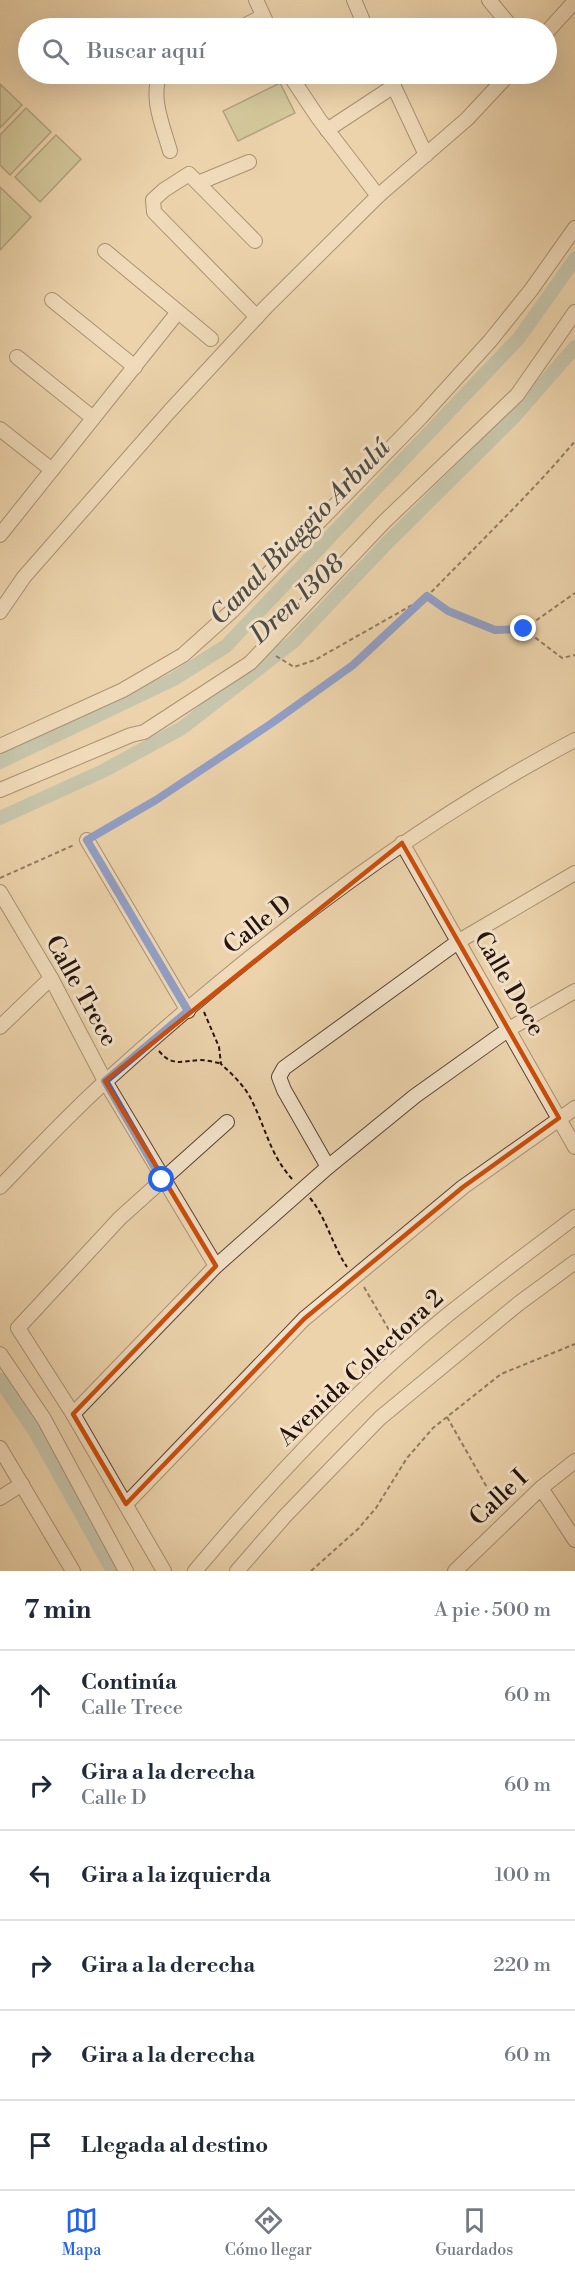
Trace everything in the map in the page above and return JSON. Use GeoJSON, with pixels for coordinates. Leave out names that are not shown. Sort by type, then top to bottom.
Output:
{"type":"FeatureCollection","features":[{"type":"Feature","properties":{"kind":"street"},"geometry":{"type":"LineString","coordinates":[[256,0],[264,18]]}},
{"type":"Feature","properties":{"kind":"street"},"geometry":{"type":"LineString","coordinates":[[354,0],[362,18]]}},
{"type":"Feature","properties":{"kind":"street"},"geometry":{"type":"LineString","coordinates":[[489,0],[504,18]]}},
{"type":"Feature","properties":{"kind":"street"},"geometry":{"type":"LineString","coordinates":[[557,21],[575,1]]}},
{"type":"Feature","properties":{"kind":"street"},"geometry":{"type":"LineString","coordinates":[[155,84],[156,95],[170,151]]}},
{"type":"Feature","properties":{"kind":"street"},"geometry":{"type":"LineString","coordinates":[[296,84],[327,130],[378,196]]}},
{"type":"Feature","properties":{"kind":"street"},"geometry":{"type":"LineString","coordinates":[[327,130],[386,84]]}},
{"type":"Feature","properties":{"kind":"street"},"geometry":{"type":"LineString","coordinates":[[393,84],[426,155]]}},
{"type":"Feature","properties":{"kind":"street"},"geometry":{"type":"LineString","coordinates":[[0,612],[32,568],[168,413],[252,311],[378,196],[467,119],[500,84]]}},
{"type":"Feature","properties":{"kind":"street"},"geometry":{"type":"LineString","coordinates":[[198,183],[249,162]]}},
{"type":"Feature","properties":{"kind":"street"},"geometry":{"type":"LineString","coordinates":[[252,311],[154,212],[153,200],[189,174],[255,241]]}},
{"type":"Feature","properties":{"kind":"street"},"geometry":{"type":"LineString","coordinates":[[0,746],[123,690],[191,648],[233,610],[459,375],[531,290],[575,228]]}},
{"type":"Feature","properties":{"kind":"street"},"geometry":{"type":"LineString","coordinates":[[105,251],[211,339]]}},
{"type":"Feature","properties":{"kind":"street"},"geometry":{"type":"LineString","coordinates":[[52,300],[135,367]]}},
{"type":"Feature","properties":{"kind":"street"},"geometry":{"type":"LineString","coordinates":[[0,535],[5,519],[52,470],[178,312]]}},
{"type":"Feature","properties":{"kind":"street"},"geometry":{"type":"LineString","coordinates":[[0,790],[131,735],[144,732],[250,663],[385,521],[517,395],[575,312]]}},
{"type":"Feature","properties":{"kind":"street"},"geometry":{"type":"LineString","coordinates":[[17,357],[93,418]]}},
{"type":"Feature","properties":{"kind":"street"},"geometry":{"type":"LineString","coordinates":[[0,429],[52,470]]}},
{"type":"Feature","properties":{"kind":"street","name":"Calle D"},"geometry":{"type":"LineString","coordinates":[[0,1186],[105,1081],[281,934],[402,843],[537,760],[575,740]]}},
{"type":"Feature","properties":{"kind":"street"},"geometry":{"type":"LineString","coordinates":[[87,840],[188,1011]]}},
{"type":"Feature","properties":{"kind":"street","name":"Calle Doce"},"geometry":{"type":"LineString","coordinates":[[402,843],[575,1147]]}},
{"type":"Feature","properties":{"kind":"street"},"geometry":{"type":"LineString","coordinates":[[328,1167],[284,1090],[279,1077],[284,1068],[459,941],[575,873]]}},
{"type":"Feature","properties":{"kind":"street","name":"Calle Trece"},"geometry":{"type":"LineString","coordinates":[[0,892],[51,978],[105,1081],[162,1180],[216,1266]]}},
{"type":"Feature","properties":{"kind":"street"},"geometry":{"type":"LineString","coordinates":[[0,1027],[51,978]]}},
{"type":"Feature","properties":{"kind":"street"},"geometry":{"type":"LineString","coordinates":[[73,1414],[216,1266],[328,1167],[415,1096],[509,1029],[575,991]]}},
{"type":"Feature","properties":{"kind":"street"},"geometry":{"type":"LineString","coordinates":[[126,1504],[304,1319],[463,1187],[575,1108]]}},
{"type":"Feature","properties":{"kind":"street"},"geometry":{"type":"LineString","coordinates":[[164,1571],[73,1414],[18,1328],[120,1218],[227,1122]]}},
{"type":"Feature","properties":{"kind":"street","name":"Avenida Colectora 2"},"geometry":{"type":"LineString","coordinates":[[195,1571],[232,1527],[320,1434],[403,1354],[444,1318],[575,1217]]}},
{"type":"Feature","properties":{"kind":"street","name":"Avenida Colectora 2"},"geometry":{"type":"LineString","coordinates":[[237,1571],[285,1516],[380,1418],[518,1304],[575,1262]]}},
{"type":"Feature","properties":{"kind":"street"},"geometry":{"type":"LineString","coordinates":[[0,1354],[44,1419],[126,1571]]}},
{"type":"Feature","properties":{"kind":"street"},"geometry":{"type":"LineString","coordinates":[[0,1448],[73,1571]]}},
{"type":"Feature","properties":{"kind":"street","name":"Calle I"},"geometry":{"type":"LineString","coordinates":[[463,1568],[541,1488],[575,1461]]}},
{"type":"Feature","properties":{"kind":"street"},"geometry":{"type":"LineString","coordinates":[[0,1498],[22,1484]]}},
{"type":"Feature","properties":{"kind":"street"},"geometry":{"type":"LineString","coordinates":[[541,1488],[575,1540]]}},
{"type":"Feature","properties":{"kind":"path"},"geometry":{"type":"LineString","coordinates":[[0,878],[87,840],[156,800],[272,723],[353,665],[427,596],[552,469],[575,441]]}},
{"type":"Feature","properties":{"kind":"path"},"geometry":{"type":"LineString","coordinates":[[427,596],[448,611],[495,630],[524,629],[575,593]]}},
{"type":"Feature","properties":{"kind":"path"},"geometry":{"type":"LineString","coordinates":[[270,653],[294,668],[315,660],[427,596]]}},
{"type":"Feature","properties":{"kind":"path"},"geometry":{"type":"LineString","coordinates":[[524,629],[562,658],[575,655]]}},
{"type":"Feature","properties":{"kind":"path"},"geometry":{"type":"LineString","coordinates":[[152,1042],[166,1059],[178,1064],[203,1060],[221,1064]]}},
{"type":"Feature","properties":{"kind":"path"},"geometry":{"type":"LineString","coordinates":[[311,1571],[358,1529],[376,1508],[407,1458],[434,1428],[501,1374],[575,1344]]}},
{"type":"Feature","properties":{"kind":"path"},"geometry":{"type":"LineString","coordinates":[[447,1417],[497,1504]]}},
{"type":"Feature","properties":{"kind":"highlighted area"},"geometry":{"type":"Polygon","coordinates":[[[402,843],[559,1118],[463,1187],[304,1319],[126,1504],[73,1414],[216,1266],[105,1081],[402,843]]]}},
{"type":"Feature","properties":{"kind":"green space"},"geometry":{"type":"Polygon","coordinates":[[[0,84],[22,105],[0,128],[0,84]]]}},
{"type":"Feature","properties":{"kind":"green space"},"geometry":{"type":"Polygon","coordinates":[[[280,84],[295,113],[238,141],[223,111],[280,84]]]}},
{"type":"Feature","properties":{"kind":"green space"},"geometry":{"type":"Polygon","coordinates":[[[26,108],[51,132],[10,175],[0,165],[0,135],[26,108]]]}},
{"type":"Feature","properties":{"kind":"green space"},"geometry":{"type":"Polygon","coordinates":[[[56,135],[81,159],[40,202],[15,177],[56,135]]]}},
{"type":"Feature","properties":{"kind":"green space"},"geometry":{"type":"Polygon","coordinates":[[[0,187],[31,217],[0,250],[0,187]]]}},
{"type":"Feature","properties":{"kind":"waterway","name":"Canal Biaggio Arbulú"},"geometry":{"type":"LineString","coordinates":[[0,762],[174,679],[226,646],[519,338],[575,259]]}},
{"type":"Feature","properties":{"kind":"waterway","name":"Dren 1308"},"geometry":{"type":"LineString","coordinates":[[0,818],[103,771],[182,728],[293,642],[386,544],[514,417],[575,347]]}},
{"type":"Feature","properties":{"kind":"waterway"},"geometry":{"type":"LineString","coordinates":[[0,1380],[36,1433],[113,1571]]}},
{"type":"Feature","properties":{"kind":"route"},"geometry":{"type":"LineString","coordinates":[[162,1180],[105,1081],[188,1011],[87,840],[156,800],[272,723],[353,665],[427,596],[448,611],[495,630],[524,629]]}}]}
